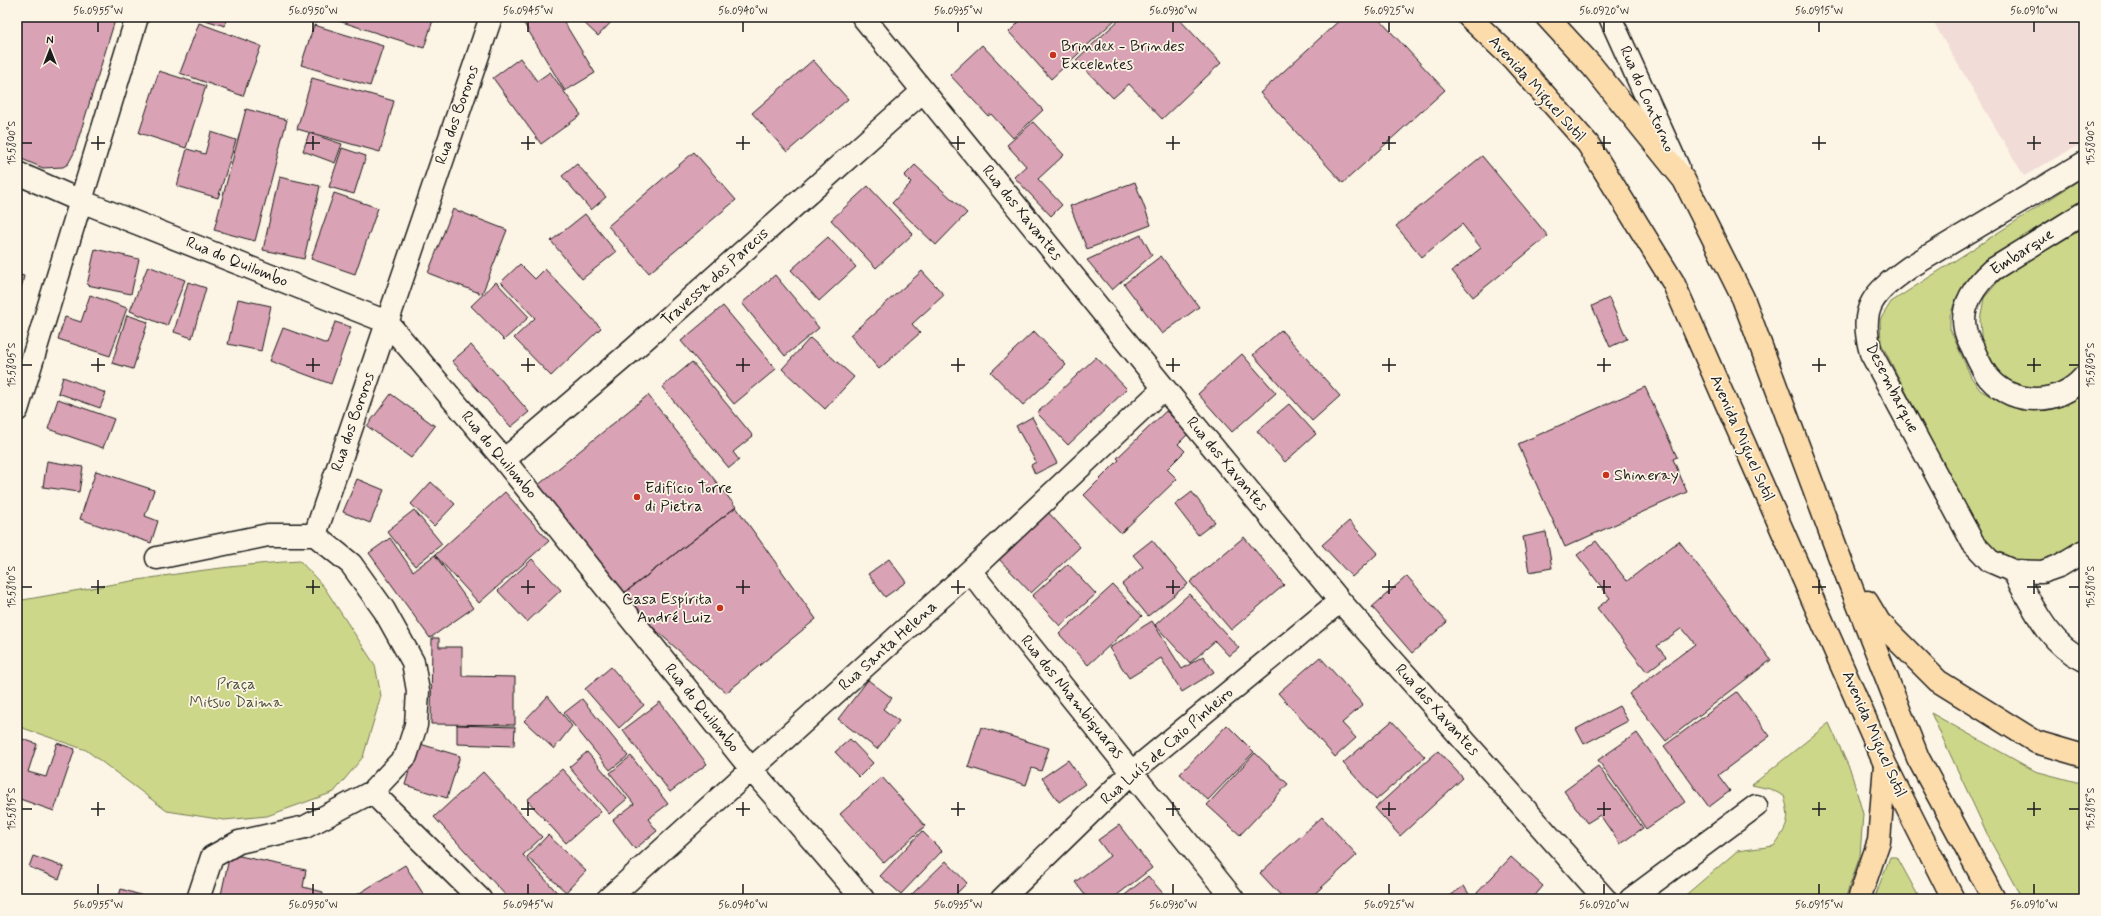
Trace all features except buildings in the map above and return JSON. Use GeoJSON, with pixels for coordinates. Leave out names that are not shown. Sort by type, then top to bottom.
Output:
{"type":"FeatureCollection","features":[{"type":"Feature","properties":{"kind":"highway","name":"Avenida Miguel Sutil"},"geometry":{"type":"LineString","coordinates":[[1469,17],[1513,59],[1588,144],[1673,282],[1885,764],[1953,899]]}},
{"type":"Feature","properties":{"kind":"highway","name":"Avenida Miguel Sutil"},"geometry":{"type":"LineString","coordinates":[[1547,17],[1592,66],[1684,180],[1743,298],[1841,561],[1918,758],[1994,899]]}},
{"type":"Feature","properties":{"kind":"highway"},"geometry":{"type":"LineString","coordinates":[[1841,561],[1879,622],[1938,682],[2036,742],[2084,756]]}},
{"type":"Feature","properties":{"kind":"highway"},"geometry":{"type":"LineString","coordinates":[[1859,899],[1879,841],[1885,764]]}},
{"type":"Feature","properties":{"kind":"street"},"geometry":{"type":"LineString","coordinates":[[17,410],[137,17]]}},
{"type":"Feature","properties":{"kind":"street","name":"Rua dos Bororos"},"geometry":{"type":"LineString","coordinates":[[315,535],[491,17]]}},
{"type":"Feature","properties":{"kind":"street","name":"Rua dos Xavantes"},"geometry":{"type":"LineString","coordinates":[[863,17],[1164,388],[1340,601],[1605,899]]}},
{"type":"Feature","properties":{"kind":"street","name":"Rua do Contorno"},"geometry":{"type":"LineString","coordinates":[[1610,17],[1684,180]]}},
{"type":"Feature","properties":{"kind":"street","name":"Travessa dos Parecis"},"geometry":{"type":"LineString","coordinates":[[504,460],[635,348],[923,91]]}},
{"type":"Feature","properties":{"kind":"street","name":"Desembarque"},"geometry":{"type":"LineString","coordinates":[[2084,163],[1882,286],[1872,299],[1868,314],[1866,334],[1871,353],[1973,542],[1990,561],[2013,570],[2042,572],[2059,566],[2084,551]]}},
{"type":"Feature","properties":{"kind":"street","name":"Rua do Quilombo"},"geometry":{"type":"LineString","coordinates":[[17,173],[81,201],[387,322],[504,460],[751,769],[863,899]]}},
{"type":"Feature","properties":{"kind":"street","name":"Embarque"},"geometry":{"type":"LineString","coordinates":[[2084,213],[1992,270],[1979,282],[1970,296],[1965,314],[1964,329],[1977,358],[1989,378],[2001,388],[2015,396],[2032,399],[2048,398],[2066,392],[2084,377]]}},
{"type":"Feature","properties":{"kind":"street","name":"Rua Santa Helena"},"geometry":{"type":"LineString","coordinates":[[608,899],[970,570],[1164,388]]}},
{"type":"Feature","properties":{"kind":"street"},"geometry":{"type":"LineString","coordinates":[[157,558],[268,535],[315,535],[351,564],[384,610],[413,662],[418,691],[416,725],[406,756],[372,792],[304,828],[239,842],[212,857],[198,899]]}},
{"type":"Feature","properties":{"kind":"street","name":"Rua dos Nhambiquaras"},"geometry":{"type":"LineString","coordinates":[[970,570],[1233,899]]}},
{"type":"Feature","properties":{"kind":"street"},"geometry":{"type":"LineString","coordinates":[[2013,570],[2048,633],[2064,649],[2084,660]]}},
{"type":"Feature","properties":{"kind":"street","name":"Rua Luís de Caio Pinheiro"},"geometry":{"type":"LineString","coordinates":[[1002,899],[1132,772],[1340,601]]}},
{"type":"Feature","properties":{"kind":"street"},"geometry":{"type":"LineString","coordinates":[[372,792],[480,899]]}},
{"type":"Feature","properties":{"kind":"street"},"geometry":{"type":"LineString","coordinates":[[1631,899],[1756,806]]}},
{"type":"Feature","properties":{"kind":"shaded area"},"geometry":{"type":"Polygon","coordinates":[[[1930,17],[2084,17],[2084,142],[2024,176],[1930,17]]]}},
{"type":"Feature","properties":{"kind":"green space"},"geometry":{"type":"Polygon","coordinates":[[[2084,177],[2084,201],[1979,267],[1963,286],[1955,301],[1950,316],[1950,329],[1971,377],[1980,390],[2007,406],[2021,410],[2042,409],[2063,405],[2084,392],[2084,544],[2057,560],[2016,566],[1985,546],[1881,343],[1880,320],[1891,302],[2084,177]]]}},
{"type":"Feature","properties":{"kind":"green space"},"geometry":{"type":"Polygon","coordinates":[[[2084,228],[2084,360],[2072,376],[2066,381],[2053,386],[2025,392],[1997,375],[1982,349],[1980,320],[1984,298],[2004,275],[2084,228]]]}},
{"type":"Feature","properties":{"kind":"green space","name":"Praça Mitsuo Daima"},"geometry":{"type":"Polygon","coordinates":[[[300,561],[324,587],[375,665],[381,696],[363,757],[334,792],[267,816],[224,820],[167,811],[86,750],[17,726],[17,601],[193,572],[264,563],[300,561]]]}},
{"type":"Feature","properties":{"kind":"green space"},"geometry":{"type":"Polygon","coordinates":[[[1931,713],[2035,771],[2084,784],[2084,899],[2022,899],[1990,840],[1931,713]]]}},
{"type":"Feature","properties":{"kind":"green space"},"geometry":{"type":"Polygon","coordinates":[[[1829,723],[1851,772],[1863,814],[1860,856],[1845,899],[1681,899],[1737,851],[1774,846],[1785,828],[1788,817],[1784,796],[1770,789],[1752,785],[1829,723]]]}},
{"type":"Feature","properties":{"kind":"green space"},"geometry":{"type":"Polygon","coordinates":[[[1890,857],[1897,857],[1920,899],[1874,899],[1890,857]]]}},
{"type":"Feature","properties":{"kind":"place","name":"Brindex - Brindes Excelentes"},"geometry":{"type":"Point","coordinates":[1053,55]}},
{"type":"Feature","properties":{"kind":"place","name":"Shineray"},"geometry":{"type":"Point","coordinates":[1606,475]}},
{"type":"Feature","properties":{"kind":"place","name":"Edifício Torre di Pietra"},"geometry":{"type":"Point","coordinates":[637,497]}},
{"type":"Feature","properties":{"kind":"place","name":"Casa Espírita André Luiz"},"geometry":{"type":"Point","coordinates":[720,608]}}]}
